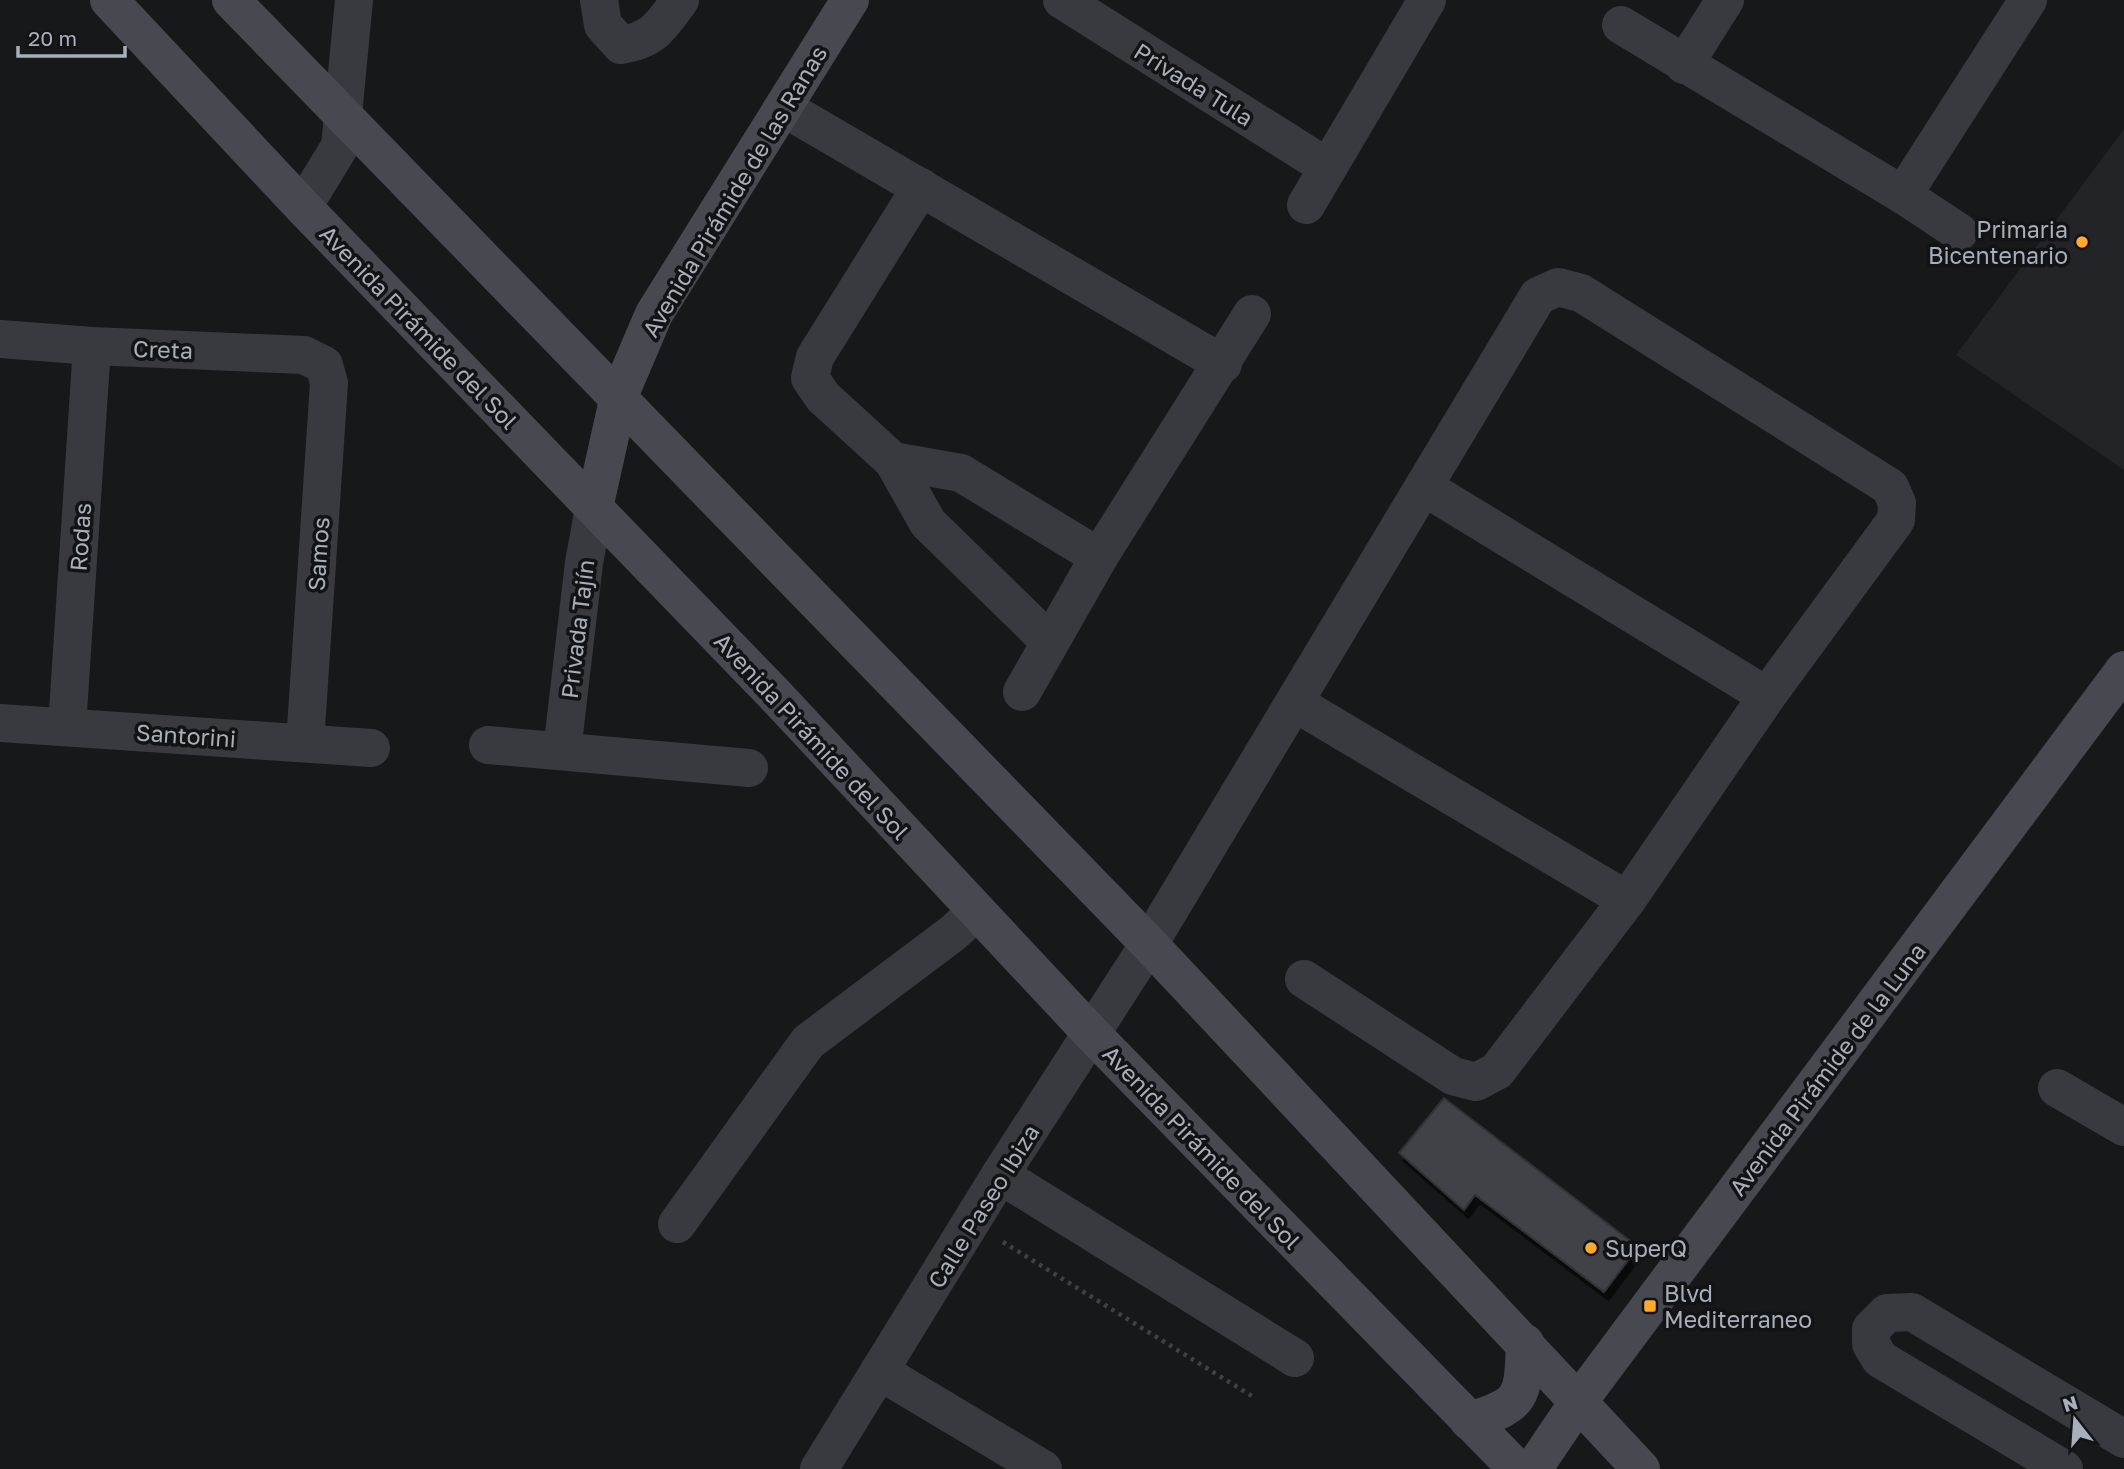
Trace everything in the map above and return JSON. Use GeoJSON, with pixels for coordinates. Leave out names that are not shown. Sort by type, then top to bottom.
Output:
{"type":"FeatureCollection","features":[{"type":"Feature","properties":{"kind":"street","name":"Avenida Pirámide del Sol"},"geometry":{"type":"LineString","coordinates":[[109,0],[303,207],[776,696],[1092,1034],[1517,1469]]}},
{"type":"Feature","properties":{"kind":"street"},"geometry":{"type":"LineString","coordinates":[[230,0],[619,396],[1149,944],[1641,1469]]}},
{"type":"Feature","properties":{"kind":"street"},"geometry":{"type":"LineString","coordinates":[[303,207],[340,146],[354,0]]}},
{"type":"Feature","properties":{"kind":"street"},"geometry":{"type":"LineString","coordinates":[[599,0],[603,26],[621,45],[643,42],[680,0]]}},
{"type":"Feature","properties":{"kind":"street","name":"Avenida Pirámide de las Ranas"},"geometry":{"type":"LineString","coordinates":[[594,508],[619,396],[654,314],[850,0]]}},
{"type":"Feature","properties":{"kind":"street","name":"Privada Tula"},"geometry":{"type":"LineString","coordinates":[[1062,0],[1327,167]]}},
{"type":"Feature","properties":{"kind":"street"},"geometry":{"type":"LineString","coordinates":[[1306,205],[1427,0]]}},
{"type":"Feature","properties":{"kind":"street"},"geometry":{"type":"LineString","coordinates":[[1685,65],[1725,0]]}},
{"type":"Feature","properties":{"kind":"street"},"geometry":{"type":"LineString","coordinates":[[1903,195],[2028,0]]}},
{"type":"Feature","properties":{"kind":"street"},"geometry":{"type":"LineString","coordinates":[[1622,25],[1903,195],[1959,232]]}},
{"type":"Feature","properties":{"kind":"street"},"geometry":{"type":"LineString","coordinates":[[784,108],[1223,364]]}},
{"type":"Feature","properties":{"kind":"street"},"geometry":{"type":"LineString","coordinates":[[921,187],[815,357],[810,378],[822,397],[893,461],[928,523],[1050,642]]}},
{"type":"Feature","properties":{"kind":"street","name":"Calle Paseo Ibiza"},"geometry":{"type":"LineString","coordinates":[[819,1469],[1000,1175],[1149,944],[1538,296],[1558,287],[1580,293],[1890,487],[1897,503],[1895,520],[1767,696],[1627,900],[1497,1071],[1476,1082],[1453,1076],[1304,979]]}},
{"type":"Feature","properties":{"kind":"street"},"geometry":{"type":"LineString","coordinates":[[1022,692],[1100,557],[1252,314]]}},
{"type":"Feature","properties":{"kind":"street","name":"Creta"},"geometry":{"type":"LineString","coordinates":[[0,339],[92,346],[304,355],[324,365]]}},
{"type":"Feature","properties":{"kind":"street","name":"Rodas"},"geometry":{"type":"LineString","coordinates":[[67,727],[92,346]]}},
{"type":"Feature","properties":{"kind":"street","name":"Samos"},"geometry":{"type":"LineString","coordinates":[[305,744],[329,383],[324,365]]}},
{"type":"Feature","properties":{"kind":"street"},"geometry":{"type":"LineString","coordinates":[[893,461],[961,473],[1100,557]]}},
{"type":"Feature","properties":{"kind":"street"},"geometry":{"type":"LineString","coordinates":[[1424,487],[1767,696]]}},
{"type":"Feature","properties":{"kind":"street","name":"Privada Tajín"},"geometry":{"type":"LineString","coordinates":[[562,751],[584,563],[594,508]]}},
{"type":"Feature","properties":{"kind":"street","name":"Avenida Pirámide de la Luna"},"geometry":{"type":"LineString","coordinates":[[1533,1469],[1578,1401],[2124,670]]}},
{"type":"Feature","properties":{"kind":"street"},"geometry":{"type":"LineString","coordinates":[[1295,703],[1627,900]]}},
{"type":"Feature","properties":{"kind":"street","name":"Santorini"},"geometry":{"type":"LineString","coordinates":[[0,723],[371,748]]}},
{"type":"Feature","properties":{"kind":"street"},"geometry":{"type":"LineString","coordinates":[[488,746],[749,768]]}},
{"type":"Feature","properties":{"kind":"street"},"geometry":{"type":"LineString","coordinates":[[677,1224],[808,1042],[953,933],[976,912]]}},
{"type":"Feature","properties":{"kind":"street"},"geometry":{"type":"LineString","coordinates":[[2057,1088],[2124,1127]]}},
{"type":"Feature","properties":{"kind":"street"},"geometry":{"type":"LineString","coordinates":[[1000,1175],[1295,1358]]}},
{"type":"Feature","properties":{"kind":"street"},"geometry":{"type":"LineString","coordinates":[[2064,1469],[1880,1359],[1871,1344],[1871,1329],[1887,1313],[1912,1312],[2124,1439]]}},
{"type":"Feature","properties":{"kind":"street"},"geometry":{"type":"LineString","coordinates":[[1469,1421],[1503,1411],[1519,1395],[1524,1379],[1525,1343]]}},
{"type":"Feature","properties":{"kind":"street"},"geometry":{"type":"LineString","coordinates":[[879,1371],[1043,1469]]}},
{"type":"Feature","properties":{"kind":"path"},"geometry":{"type":"LineString","coordinates":[[972,1223],[1255,1398]]}},
{"type":"Feature","properties":{"kind":"shaded area","name":"Primaria Bicentenario"},"geometry":{"type":"Polygon","coordinates":[[[2124,129],[2124,470],[1956,355],[2124,129]]]}},
{"type":"Feature","properties":{"kind":"building"},"geometry":{"type":"Polygon","coordinates":[[[1444,1098],[1638,1247],[1604,1292],[1475,1195],[1464,1210],[1399,1153],[1444,1098]]]}},
{"type":"Feature","properties":{"kind":"place","name":"Primaria Bicentenario"},"geometry":{"type":"Point","coordinates":[2082,242]}},
{"type":"Feature","properties":{"kind":"place","name":"SuperQ"},"geometry":{"type":"Point","coordinates":[1591,1248]}},
{"type":"Feature","properties":{"kind":"place","name":"Blvd Mediterraneo"},"geometry":{"type":"Point","coordinates":[1650,1306]}}]}
